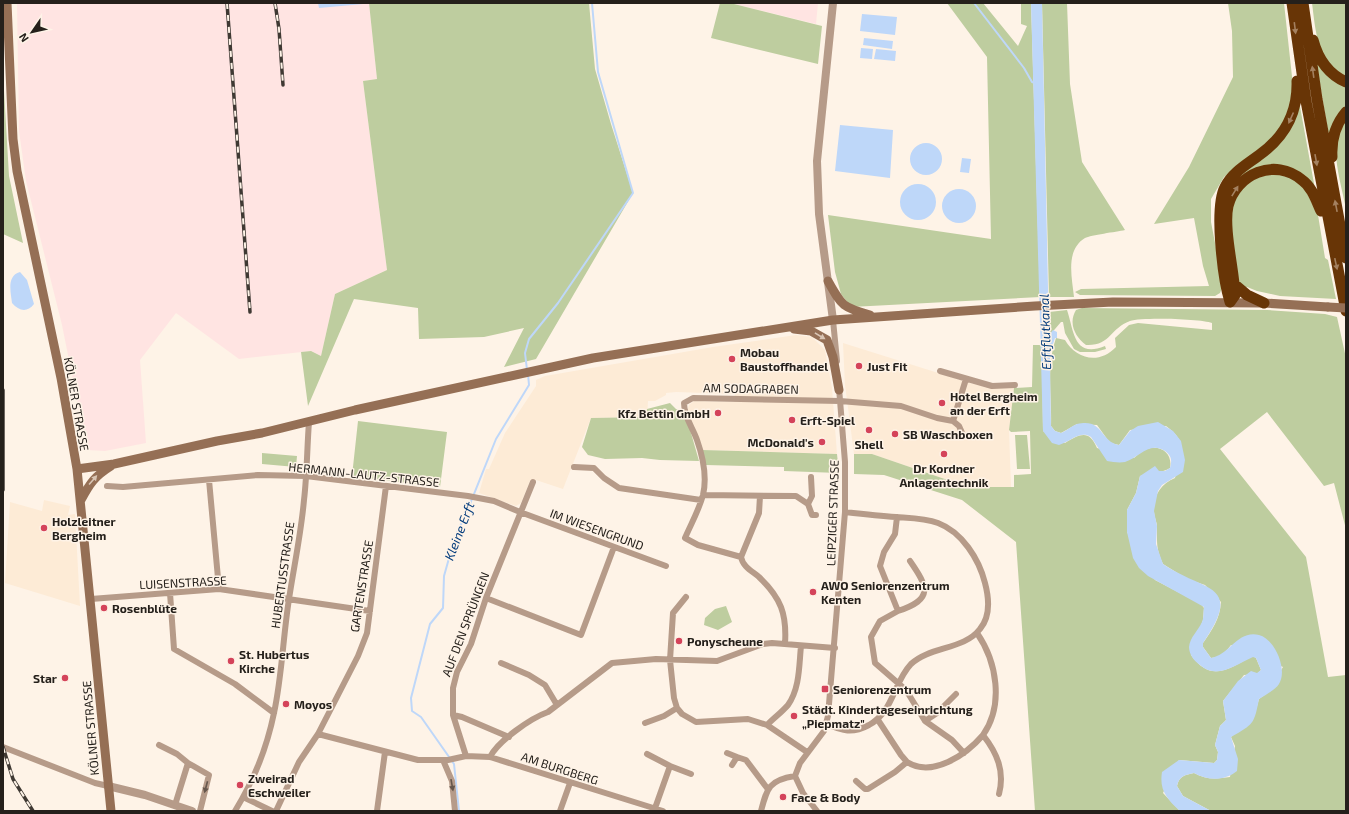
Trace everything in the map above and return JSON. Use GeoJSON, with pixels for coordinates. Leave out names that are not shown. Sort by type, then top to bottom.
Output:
{"type":"FeatureCollection","features":[{"type":"Feature","properties":{"kind":"highway"},"geometry":{"type":"LineString","coordinates":[[1292,3],[1298,52],[1328,226],[1346,311]]}},
{"type":"Feature","properties":{"kind":"highway"},"geometry":{"type":"LineString","coordinates":[[1304,8],[1320,58],[1329,71],[1346,82]]}},
{"type":"Feature","properties":{"kind":"highway"},"geometry":{"type":"LineString","coordinates":[[1304,8],[1317,99],[1346,258]]}},
{"type":"Feature","properties":{"kind":"highway"},"geometry":{"type":"LineString","coordinates":[[1230,302],[1220,230],[1219,211],[1224,188],[1234,174],[1271,146],[1287,126],[1296,103],[1296,68],[1298,52]]}},
{"type":"Feature","properties":{"kind":"highway"},"geometry":{"type":"LineString","coordinates":[[1331,180],[1334,134],[1338,124],[1346,112]]}},
{"type":"Feature","properties":{"kind":"highway"},"geometry":{"type":"LineString","coordinates":[[1230,302],[1235,295],[1228,209],[1233,193],[1247,178],[1256,172],[1270,169],[1285,171],[1299,177],[1311,189],[1328,226]]}},
{"type":"Feature","properties":{"kind":"highway"},"geometry":{"type":"LineString","coordinates":[[1234,284],[1247,295],[1264,303]]}},
{"type":"Feature","properties":{"kind":"main road","name":"KÖLNER STRASSE"},"geometry":{"type":"LineString","coordinates":[[7,3],[13,139],[17,171],[61,378],[77,469],[111,811]]}},
{"type":"Feature","properties":{"kind":"main road"},"geometry":{"type":"LineString","coordinates":[[828,281],[838,300],[845,307],[875,316]]}},
{"type":"Feature","properties":{"kind":"main road"},"geometry":{"type":"LineString","coordinates":[[77,469],[114,464],[593,358],[833,320],[1054,304],[1230,302],[1346,308]]}},
{"type":"Feature","properties":{"kind":"main road"},"geometry":{"type":"LineString","coordinates":[[783,328],[811,331],[827,340],[833,357],[839,390]]}},
{"type":"Feature","properties":{"kind":"main road"},"geometry":{"type":"LineString","coordinates":[[81,502],[90,482],[97,475],[114,464]]}},
{"type":"Feature","properties":{"kind":"street"},"geometry":{"type":"LineString","coordinates":[[833,3],[817,161],[819,214],[833,320]]}},
{"type":"Feature","properties":{"kind":"street","name":"LEIPZIGER STRASSE"},"geometry":{"type":"LineString","coordinates":[[795,776],[800,763],[807,752],[817,742],[826,724],[835,648],[845,512],[845,462],[833,320]]}},
{"type":"Feature","properties":{"kind":"street"},"geometry":{"type":"LineString","coordinates":[[940,371],[966,380],[992,386],[1015,386]]}},
{"type":"Feature","properties":{"kind":"street"},"geometry":{"type":"LineString","coordinates":[[952,421],[966,380]]}},
{"type":"Feature","properties":{"kind":"street","name":"AM SODAGRABEN"},"geometry":{"type":"LineString","coordinates":[[741,557],[698,545],[686,538],[702,497],[704,475],[700,448],[694,431],[684,412],[684,403],[693,398],[840,401]]}},
{"type":"Feature","properties":{"kind":"street"},"geometry":{"type":"LineString","coordinates":[[840,401],[901,406],[937,418],[952,421],[959,426],[963,435]]}},
{"type":"Feature","properties":{"kind":"street","name":"HUBERTUSSTRASSE"},"geometry":{"type":"LineString","coordinates":[[235,811],[243,798],[260,760],[274,713],[289,598],[296,565],[306,476],[309,422]]}},
{"type":"Feature","properties":{"kind":"street"},"geometry":{"type":"LineString","coordinates":[[574,467],[594,468],[604,478],[619,488],[702,497],[796,496],[808,504],[812,515],[816,515]]}},
{"type":"Feature","properties":{"kind":"street","name":"HERMANN-LAUTZ-STRASSE"},"geometry":{"type":"LineString","coordinates":[[107,486],[122,487],[258,475],[306,476],[480,498],[494,501],[520,512]]}},
{"type":"Feature","properties":{"kind":"street"},"geometry":{"type":"LineString","coordinates":[[808,504],[812,496],[811,477]]}},
{"type":"Feature","properties":{"kind":"street"},"geometry":{"type":"LineString","coordinates":[[209,480],[219,589]]}},
{"type":"Feature","properties":{"kind":"street","name":"AUF DEN SPRÜNGEN"},"geometry":{"type":"LineString","coordinates":[[466,756],[453,715],[453,688],[456,672],[471,644],[486,598],[533,482]]}},
{"type":"Feature","properties":{"kind":"street","name":"GARTENSTRASSE"},"geometry":{"type":"LineString","coordinates":[[276,811],[299,762],[318,734],[358,656],[367,633],[386,486]]}},
{"type":"Feature","properties":{"kind":"street"},"geometry":{"type":"LineString","coordinates":[[760,496],[759,513],[741,557],[746,566],[769,587],[780,602],[785,621],[785,644]]}},
{"type":"Feature","properties":{"kind":"street","name":"IM WIESENGRUND"},"geometry":{"type":"LineString","coordinates":[[520,512],[666,566]]}},
{"type":"Feature","properties":{"kind":"street"},"geometry":{"type":"LineString","coordinates":[[826,724],[846,731],[855,731],[878,720],[889,705],[899,684],[911,665],[920,658],[967,639],[977,633],[986,619],[988,598],[984,578],[966,544],[960,537],[938,523],[917,518],[845,512]]}},
{"type":"Feature","properties":{"kind":"street"},"geometry":{"type":"LineString","coordinates":[[897,517],[895,534],[884,552],[880,566],[898,611]]}},
{"type":"Feature","properties":{"kind":"street"},"geometry":{"type":"LineString","coordinates":[[486,598],[581,635],[614,547]]}},
{"type":"Feature","properties":{"kind":"street"},"geometry":{"type":"LineString","coordinates":[[910,561],[923,580],[925,591],[920,601],[880,621],[871,637],[875,663],[911,696],[925,721],[952,740],[964,753]]}},
{"type":"Feature","properties":{"kind":"street","name":"LUISENSTRASSE"},"geometry":{"type":"LineString","coordinates":[[91,599],[219,589],[370,610]]}},
{"type":"Feature","properties":{"kind":"street"},"geometry":{"type":"LineString","coordinates":[[170,593],[174,649],[235,684],[274,713]]}},
{"type":"Feature","properties":{"kind":"street"},"geometry":{"type":"LineString","coordinates":[[686,597],[673,613],[670,660],[674,698],[677,708],[686,717],[696,722],[748,719],[767,725],[807,752]]}},
{"type":"Feature","properties":{"kind":"street"},"geometry":{"type":"LineString","coordinates":[[878,720],[901,755],[907,762],[915,767],[929,769],[943,764],[964,753],[975,745],[983,735],[993,716],[995,696],[991,659],[977,633]]}},
{"type":"Feature","properties":{"kind":"street"},"geometry":{"type":"LineString","coordinates":[[490,757],[493,751],[509,737],[538,715],[548,712],[612,663],[656,659],[717,661],[763,644],[785,644],[835,648]]}},
{"type":"Feature","properties":{"kind":"street"},"geometry":{"type":"LineString","coordinates":[[767,725],[788,706],[794,695],[798,678],[801,646]]}},
{"type":"Feature","properties":{"kind":"street"},"geometry":{"type":"LineString","coordinates":[[501,663],[529,675],[545,685],[557,704]]}},
{"type":"Feature","properties":{"kind":"street"},"geometry":{"type":"LineString","coordinates":[[925,721],[937,713],[956,694]]}},
{"type":"Feature","properties":{"kind":"street"},"geometry":{"type":"LineString","coordinates":[[644,722],[664,716],[677,708]]}},
{"type":"Feature","properties":{"kind":"street"},"geometry":{"type":"LineString","coordinates":[[453,715],[462,717],[509,737]]}},
{"type":"Feature","properties":{"kind":"street","name":"AM BURGBERG"},"geometry":{"type":"LineString","coordinates":[[318,734],[418,760],[458,759],[466,756],[490,757],[655,810],[663,811]]}},
{"type":"Feature","properties":{"kind":"street"},"geometry":{"type":"LineString","coordinates":[[983,735],[994,748],[999,761],[1001,784],[999,794]]}},
{"type":"Feature","properties":{"kind":"street"},"geometry":{"type":"LineString","coordinates":[[159,745],[177,754],[188,763],[210,775],[200,811]]}},
{"type":"Feature","properties":{"kind":"street"},"geometry":{"type":"LineString","coordinates":[[3,747],[95,783],[192,811]]}},
{"type":"Feature","properties":{"kind":"street"},"geometry":{"type":"LineString","coordinates":[[377,811],[385,752]]}},
{"type":"Feature","properties":{"kind":"street"},"geometry":{"type":"LineString","coordinates":[[727,753],[746,760],[767,788]]}},
{"type":"Feature","properties":{"kind":"street"},"geometry":{"type":"LineString","coordinates":[[647,754],[670,766],[691,774]]}},
{"type":"Feature","properties":{"kind":"street"},"geometry":{"type":"LineString","coordinates":[[732,766],[737,757]]}},
{"type":"Feature","properties":{"kind":"street"},"geometry":{"type":"LineString","coordinates":[[445,760],[452,781],[455,811]]}},
{"type":"Feature","properties":{"kind":"street"},"geometry":{"type":"LineString","coordinates":[[856,781],[865,789],[868,789],[896,772],[907,762]]}},
{"type":"Feature","properties":{"kind":"street"},"geometry":{"type":"LineString","coordinates":[[175,805],[188,763]]}},
{"type":"Feature","properties":{"kind":"street"},"geometry":{"type":"LineString","coordinates":[[655,810],[670,766]]}},
{"type":"Feature","properties":{"kind":"street"},"geometry":{"type":"LineString","coordinates":[[761,811],[767,788],[778,780],[795,776],[803,793],[817,811]]}},
{"type":"Feature","properties":{"kind":"street"},"geometry":{"type":"LineString","coordinates":[[560,811],[570,783]]}},
{"type":"Feature","properties":{"kind":"street"},"geometry":{"type":"LineString","coordinates":[[243,798],[272,811]]}},
{"type":"Feature","properties":{"kind":"shaded area"},"geometry":{"type":"Polygon","coordinates":[[[17,3],[369,3],[377,79],[363,81],[387,270],[335,294],[321,356],[311,351],[239,359],[176,313],[140,360],[146,443],[105,451],[87,450],[62,325],[26,181],[19,131],[17,3]]]}},
{"type":"Feature","properties":{"kind":"shaded area"},"geometry":{"type":"Polygon","coordinates":[[[730,3],[818,3],[816,24],[730,3]]]}},
{"type":"Feature","properties":{"kind":"shaded area"},"geometry":{"type":"Polygon","coordinates":[[[796,335],[812,337],[825,350],[832,388],[837,454],[702,450],[687,411],[689,405],[694,401],[734,402],[735,394],[666,393],[666,395],[655,401],[648,401],[647,417],[591,418],[563,489],[536,480],[535,482],[530,481],[521,503],[516,506],[479,493],[486,469],[489,469],[505,433],[536,386],[536,380],[545,376],[713,347],[796,335]]]}},
{"type":"Feature","properties":{"kind":"shaded area"},"geometry":{"type":"Polygon","coordinates":[[[843,343],[970,383],[991,388],[1014,388],[1009,430],[1011,487],[968,487],[872,454],[854,454],[845,385],[843,343]]]}},
{"type":"Feature","properties":{"kind":"shaded area"},"geometry":{"type":"Polygon","coordinates":[[[44,500],[70,506],[68,515],[75,514],[80,606],[5,583],[10,502],[42,511],[44,500]]]}},
{"type":"Feature","properties":{"kind":"green space"},"geometry":{"type":"Polygon","coordinates":[[[369,3],[589,3],[595,69],[633,193],[536,359],[504,367],[524,328],[484,337],[419,339],[418,308],[354,299],[308,406],[301,352],[311,351],[321,356],[335,294],[387,270],[363,81],[377,79],[369,3]]]}},
{"type":"Feature","properties":{"kind":"green space"},"geometry":{"type":"Polygon","coordinates":[[[720,3],[730,3],[822,26],[818,64],[711,38],[720,3]]]}},
{"type":"Feature","properties":{"kind":"green space"},"geometry":{"type":"Polygon","coordinates":[[[947,3],[983,3],[1018,46],[1027,26],[1021,24],[1021,3],[1031,3],[1040,297],[851,307],[841,294],[835,272],[828,215],[991,239],[987,57],[947,3]]]}},
{"type":"Feature","properties":{"kind":"green space"},"geometry":{"type":"Polygon","coordinates":[[[1042,3],[1067,3],[1070,84],[1082,162],[1125,230],[1088,237],[1079,243],[1072,257],[1071,265],[1074,297],[1049,297],[1042,3]]]}},
{"type":"Feature","properties":{"kind":"green space"},"geometry":{"type":"Polygon","coordinates":[[[1228,3],[1284,3],[1294,95],[1290,111],[1274,137],[1224,177],[1211,199],[1211,222],[1221,274],[1222,288],[1220,293],[1215,296],[1080,295],[1075,292],[1081,289],[1209,286],[1203,266],[1194,218],[1154,224],[1189,167],[1233,77],[1232,31],[1228,3]]]}},
{"type":"Feature","properties":{"kind":"green space"},"geometry":{"type":"Polygon","coordinates":[[[1312,3],[1346,3],[1346,79],[1336,72],[1324,55],[1317,36],[1312,3]]]}},
{"type":"Feature","properties":{"kind":"green space"},"geometry":{"type":"Polygon","coordinates":[[[1316,61],[1346,85],[1346,108],[1329,137],[1316,61]]]}},
{"type":"Feature","properties":{"kind":"green space"},"geometry":{"type":"Polygon","coordinates":[[[3,73],[9,176],[23,243],[3,234],[3,73]]]}},
{"type":"Feature","properties":{"kind":"green space"},"geometry":{"type":"Polygon","coordinates":[[[1299,101],[1315,189],[1295,172],[1242,178],[1222,226],[1231,182],[1266,153],[1299,101]]]}},
{"type":"Feature","properties":{"kind":"green space"},"geometry":{"type":"Polygon","coordinates":[[[1346,117],[1346,209],[1336,149],[1340,126],[1346,117]]]}},
{"type":"Feature","properties":{"kind":"green space"},"geometry":{"type":"Polygon","coordinates":[[[1276,171],[1302,183],[1318,215],[1325,258],[1328,260],[1336,299],[1280,296],[1257,291],[1247,287],[1242,289],[1237,279],[1230,224],[1232,202],[1246,182],[1276,171]]]}},
{"type":"Feature","properties":{"kind":"green space"},"geometry":{"type":"Polygon","coordinates":[[[1082,308],[1267,310],[1325,314],[1337,317],[1346,358],[1346,529],[1334,483],[1324,486],[1267,412],[1220,449],[1306,557],[1328,677],[1346,675],[1346,811],[1211,811],[1183,796],[1177,786],[1181,778],[1185,775],[1194,773],[1203,777],[1212,778],[1230,777],[1235,746],[1231,737],[1257,706],[1259,699],[1267,693],[1283,667],[1231,645],[1218,657],[1211,658],[1203,647],[1203,643],[1217,619],[1221,602],[1205,585],[1187,579],[1163,564],[1157,546],[1157,525],[1154,514],[1154,506],[1157,495],[1162,487],[1170,480],[1175,478],[1180,462],[1182,449],[1181,444],[1173,432],[1166,426],[1130,430],[1119,445],[1110,443],[1097,425],[1077,424],[1061,433],[1055,431],[1051,426],[1050,371],[1056,338],[1065,340],[1075,352],[1095,358],[1109,353],[1116,347],[1115,338],[1129,325],[1138,323],[1212,330],[1212,323],[1158,319],[1130,321],[1123,324],[1101,343],[1086,345],[1076,334],[1073,325],[1076,310],[1082,308]]]}},
{"type":"Feature","properties":{"kind":"green space"},"geometry":{"type":"Polygon","coordinates":[[[1067,310],[1074,334],[1081,346],[1087,349],[1094,349],[1105,346],[1106,349],[1095,352],[1080,352],[1074,349],[1065,333],[1063,322],[1061,322],[1049,336],[1049,312],[1067,310]]]}},
{"type":"Feature","properties":{"kind":"green space"},"geometry":{"type":"Polygon","coordinates":[[[1033,345],[1042,345],[1043,431],[1065,443],[1075,437],[1084,435],[1091,438],[1097,448],[1134,458],[1143,450],[1157,448],[1165,451],[1170,458],[1170,468],[1167,470],[1140,476],[1136,493],[1127,510],[1127,532],[1155,580],[1201,604],[1204,608],[1203,620],[1191,655],[1198,664],[1213,671],[1228,669],[1253,656],[1256,658],[1261,670],[1257,674],[1244,675],[1223,701],[1226,720],[1220,726],[1215,745],[1218,752],[1217,760],[1214,763],[1179,760],[1163,793],[1180,811],[1035,811],[1016,542],[962,500],[884,475],[854,474],[854,454],[872,454],[968,487],[1014,487],[1014,475],[1031,474],[1030,431],[1011,432],[1009,430],[1014,388],[1032,387],[1033,345]]]}},
{"type":"Feature","properties":{"kind":"green space"},"geometry":{"type":"Polygon","coordinates":[[[670,403],[676,409],[681,409],[689,426],[699,461],[642,458],[605,459],[588,455],[582,447],[591,418],[647,417],[647,409],[670,403]]]}},
{"type":"Feature","properties":{"kind":"green space"},"geometry":{"type":"Polygon","coordinates":[[[358,421],[447,432],[440,487],[352,476],[358,421]]]}},
{"type":"Feature","properties":{"kind":"green space"},"geometry":{"type":"Polygon","coordinates":[[[1015,435],[1027,435],[1030,469],[1017,469],[1015,435]]]}},
{"type":"Feature","properties":{"kind":"green space"},"geometry":{"type":"Polygon","coordinates":[[[702,450],[837,454],[839,473],[784,471],[784,467],[706,465],[702,450]]]}},
{"type":"Feature","properties":{"kind":"green space"},"geometry":{"type":"Polygon","coordinates":[[[262,453],[297,456],[296,467],[262,464],[262,453]]]}},
{"type":"Feature","properties":{"kind":"green space"},"geometry":{"type":"Polygon","coordinates":[[[726,606],[732,622],[718,630],[704,625],[705,618],[715,609],[726,606]]]}},
{"type":"Feature","properties":{"kind":"water"},"geometry":{"type":"Polygon","coordinates":[[[318,3],[363,3],[363,4],[319,8],[318,3]]]}},
{"type":"Feature","properties":{"kind":"water","name":"Erftflutkanal"},"geometry":{"type":"Polygon","coordinates":[[[1031,3],[1042,3],[1049,335],[1053,330],[1057,332],[1057,338],[1055,338],[1050,353],[1051,426],[1055,431],[1061,433],[1077,424],[1092,424],[1113,443],[1119,445],[1130,431],[1138,426],[1158,422],[1173,431],[1181,441],[1185,460],[1183,472],[1162,485],[1158,491],[1154,511],[1157,526],[1156,544],[1163,564],[1214,591],[1219,599],[1220,609],[1215,623],[1203,643],[1203,647],[1211,658],[1218,656],[1239,639],[1251,634],[1259,635],[1270,642],[1281,663],[1282,671],[1279,684],[1259,699],[1256,714],[1249,726],[1231,737],[1238,759],[1237,771],[1227,777],[1216,779],[1199,776],[1194,773],[1183,776],[1179,780],[1177,786],[1183,796],[1211,811],[1180,811],[1165,794],[1161,778],[1162,772],[1179,760],[1214,763],[1217,760],[1218,752],[1215,745],[1220,726],[1226,720],[1223,701],[1238,681],[1251,671],[1257,673],[1261,670],[1256,658],[1253,657],[1226,670],[1219,671],[1206,669],[1198,663],[1191,655],[1189,647],[1191,640],[1203,620],[1204,607],[1148,576],[1139,568],[1133,558],[1127,532],[1127,510],[1136,493],[1140,476],[1155,466],[1159,471],[1165,471],[1170,468],[1170,457],[1165,451],[1159,448],[1154,448],[1149,449],[1125,462],[1107,461],[1091,437],[1087,435],[1075,437],[1059,445],[1052,443],[1043,431],[1031,3]]]}},
{"type":"Feature","properties":{"kind":"water"},"geometry":{"type":"Polygon","coordinates":[[[862,14],[897,17],[895,35],[860,31],[862,14]]]}},
{"type":"Feature","properties":{"kind":"water"},"geometry":{"type":"Polygon","coordinates":[[[864,38],[893,41],[892,49],[863,45],[864,38]]]}},
{"type":"Feature","properties":{"kind":"water"},"geometry":{"type":"Polygon","coordinates":[[[861,48],[873,49],[872,59],[860,58],[861,48]]]}},
{"type":"Feature","properties":{"kind":"water"},"geometry":{"type":"Polygon","coordinates":[[[876,49],[896,51],[895,61],[874,59],[876,49]]]}},
{"type":"Feature","properties":{"kind":"water"},"geometry":{"type":"Polygon","coordinates":[[[840,125],[893,130],[890,178],[835,171],[840,125]]]}},
{"type":"Feature","properties":{"kind":"water"},"geometry":{"type":"Polygon","coordinates":[[[923,143],[929,143],[938,147],[942,159],[938,171],[929,175],[923,175],[914,171],[910,162],[910,156],[914,147],[923,143]]]}},
{"type":"Feature","properties":{"kind":"water"},"geometry":{"type":"Polygon","coordinates":[[[962,158],[971,159],[969,173],[960,172],[962,158]]]}},
{"type":"Feature","properties":{"kind":"water"},"geometry":{"type":"Polygon","coordinates":[[[918,184],[928,187],[933,192],[936,202],[933,212],[928,217],[918,220],[908,217],[903,212],[900,202],[903,192],[908,187],[918,184]]]}},
{"type":"Feature","properties":{"kind":"water"},"geometry":{"type":"Polygon","coordinates":[[[962,189],[969,191],[974,196],[976,206],[974,216],[969,221],[956,223],[949,221],[944,216],[942,203],[944,196],[949,191],[962,189]]]}},
{"type":"Feature","properties":{"kind":"water"},"geometry":{"type":"Polygon","coordinates":[[[20,272],[27,280],[34,304],[26,310],[17,308],[12,303],[10,290],[11,281],[16,274],[20,272]]]}},
{"type":"Feature","properties":{"kind":"waterway"},"geometry":{"type":"LineString","coordinates":[[527,370],[525,353],[529,339],[558,303],[633,193],[598,72],[592,3]]}},
{"type":"Feature","properties":{"kind":"waterway"},"geometry":{"type":"LineString","coordinates":[[974,3],[1024,68],[1032,82],[1035,83]]}},
{"type":"Feature","properties":{"kind":"waterway","name":"Kleine Erft"},"geometry":{"type":"LineString","coordinates":[[459,811],[454,764],[421,717],[412,711],[411,698],[430,624],[443,608],[444,576],[455,537],[466,514],[496,439],[529,385],[528,374]]}},
{"type":"Feature","properties":{"kind":"railway"},"geometry":{"type":"LineString","coordinates":[[227,3],[250,312]]}},
{"type":"Feature","properties":{"kind":"railway"},"geometry":{"type":"LineString","coordinates":[[275,3],[279,29],[283,85]]}},
{"type":"Feature","properties":{"kind":"railway"},"geometry":{"type":"LineString","coordinates":[[3,390],[3,490]]}},
{"type":"Feature","properties":{"kind":"railway"},"geometry":{"type":"LineString","coordinates":[[3,747],[13,779],[33,811]]}},
{"type":"Feature","properties":{"kind":"place","name":"Mobau Baustoffhandel"},"geometry":{"type":"Point","coordinates":[732,359]}},
{"type":"Feature","properties":{"kind":"place","name":"Just Fit"},"geometry":{"type":"Point","coordinates":[859,366]}},
{"type":"Feature","properties":{"kind":"place","name":"Hotel Bergheim an der Erft"},"geometry":{"type":"Point","coordinates":[942,403]}},
{"type":"Feature","properties":{"kind":"place","name":"Kfz Bettin GmbH"},"geometry":{"type":"Point","coordinates":[718,413]}},
{"type":"Feature","properties":{"kind":"place","name":"Erft-Spiel"},"geometry":{"type":"Point","coordinates":[792,420]}},
{"type":"Feature","properties":{"kind":"place","name":"Shell"},"geometry":{"type":"Point","coordinates":[869,430]}},
{"type":"Feature","properties":{"kind":"place","name":"SB Waschboxen"},"geometry":{"type":"Point","coordinates":[895,434]}},
{"type":"Feature","properties":{"kind":"place","name":"McDonald's"},"geometry":{"type":"Point","coordinates":[822,442]}},
{"type":"Feature","properties":{"kind":"place","name":"Dr Kordner Anlagentechnik"},"geometry":{"type":"Point","coordinates":[944,454]}},
{"type":"Feature","properties":{"kind":"place","name":"Holzleitner Bergheim"},"geometry":{"type":"Point","coordinates":[44,528]}},
{"type":"Feature","properties":{"kind":"place","name":"AWO Seniorenzentrum Kenten"},"geometry":{"type":"Point","coordinates":[813,592]}},
{"type":"Feature","properties":{"kind":"place","name":"Rosenblüte"},"geometry":{"type":"Point","coordinates":[104,608]}},
{"type":"Feature","properties":{"kind":"place","name":"Ponyscheune"},"geometry":{"type":"Point","coordinates":[679,641]}},
{"type":"Feature","properties":{"kind":"place","name":"St. Hubertus Kirche"},"geometry":{"type":"Point","coordinates":[231,661]}},
{"type":"Feature","properties":{"kind":"place","name":"Star"},"geometry":{"type":"Point","coordinates":[65,678]}},
{"type":"Feature","properties":{"kind":"place","name":"Seniorenzentrum"},"geometry":{"type":"Point","coordinates":[825,689]}},
{"type":"Feature","properties":{"kind":"place","name":"Moyos"},"geometry":{"type":"Point","coordinates":[286,704]}},
{"type":"Feature","properties":{"kind":"place","name":"Städt. Kindertageseinrichtung „Piepmatz\""},"geometry":{"type":"Point","coordinates":[794,716]}},
{"type":"Feature","properties":{"kind":"place","name":"Zweirad Eschweiler"},"geometry":{"type":"Point","coordinates":[240,785]}},
{"type":"Feature","properties":{"kind":"place","name":"Face & Body"},"geometry":{"type":"Point","coordinates":[783,797]}}]}
